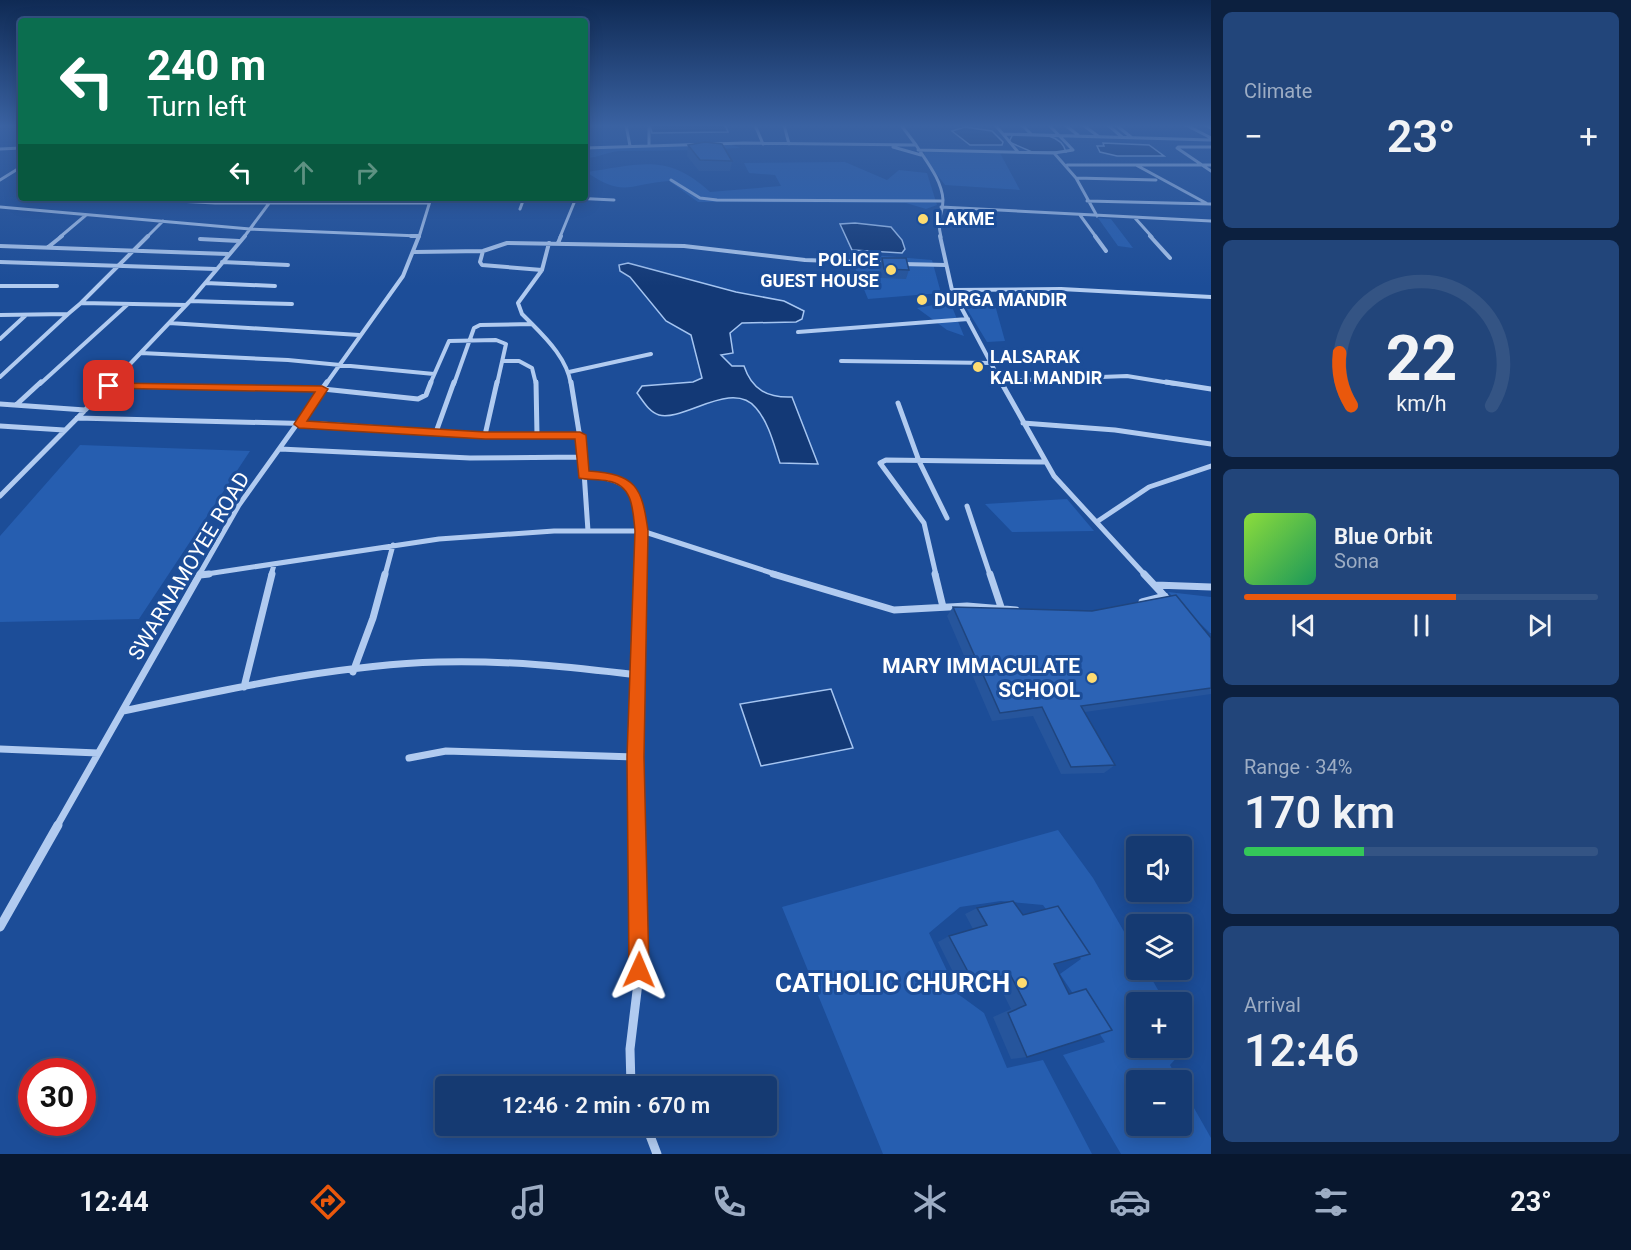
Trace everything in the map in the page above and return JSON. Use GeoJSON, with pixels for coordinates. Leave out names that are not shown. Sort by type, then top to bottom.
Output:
{"type":"FeatureCollection","features":[{"type":"Feature","properties":{"kind":"street"},"geometry":{"type":"LineString","coordinates":[[937,179],[943,201],[937,221],[952,290],[1044,462],[1173,604]]}},
{"type":"Feature","properties":{"kind":"street"},"geometry":{"type":"LineString","coordinates":[[1076,179],[1097,216]]}},
{"type":"Feature","properties":{"kind":"street"},"geometry":{"type":"LineString","coordinates":[[1111,179],[1158,180],[1186,191],[1210,205]]}},
{"type":"Feature","properties":{"kind":"street"},"geometry":{"type":"LineString","coordinates":[[671,180],[700,198],[717,200],[943,201]]}},
{"type":"Feature","properties":{"kind":"street"},"geometry":{"type":"LineString","coordinates":[[588,199],[614,200]]}},
{"type":"Feature","properties":{"kind":"street"},"geometry":{"type":"LineString","coordinates":[[177,201],[267,205],[371,201]]}},
{"type":"Feature","properties":{"kind":"street"},"geometry":{"type":"LineString","coordinates":[[0,496],[188,303],[270,201]]}},
{"type":"Feature","properties":{"kind":"street","name":"SWARNAMOYEE ROAD"},"geometry":{"type":"LineString","coordinates":[[0,927],[239,506],[403,276],[414,252],[430,201]]}},
{"type":"Feature","properties":{"kind":"street"},"geometry":{"type":"LineString","coordinates":[[520,209],[523,201]]}},
{"type":"Feature","properties":{"kind":"street"},"geometry":{"type":"LineString","coordinates":[[558,243],[573,201]]}},
{"type":"Feature","properties":{"kind":"street"},"geometry":{"type":"LineString","coordinates":[[1087,201],[1210,205]]}},
{"type":"Feature","properties":{"kind":"street"},"geometry":{"type":"LineString","coordinates":[[0,207],[250,229],[419,236]]}},
{"type":"Feature","properties":{"kind":"street"},"geometry":{"type":"LineString","coordinates":[[941,207],[1211,221]]}},
{"type":"Feature","properties":{"kind":"street"},"geometry":{"type":"LineString","coordinates":[[47,248],[87,214]]}},
{"type":"Feature","properties":{"kind":"street"},"geometry":{"type":"LineString","coordinates":[[1080,214],[1106,251]]}},
{"type":"Feature","properties":{"kind":"street"},"geometry":{"type":"LineString","coordinates":[[1135,218],[1170,258]]}},
{"type":"Feature","properties":{"kind":"street"},"geometry":{"type":"LineString","coordinates":[[0,377],[81,303],[163,221]]}},
{"type":"Feature","properties":{"kind":"street"},"geometry":{"type":"LineString","coordinates":[[200,239],[239,241]]}},
{"type":"Feature","properties":{"kind":"street"},"geometry":{"type":"LineString","coordinates":[[549,243],[542,270],[518,303],[522,314],[550,342],[569,372],[583,457],[588,531]]}},
{"type":"Feature","properties":{"kind":"street"},"geometry":{"type":"LineString","coordinates":[[414,252],[483,251],[501,244],[558,243],[684,246],[805,260],[887,263]]}},
{"type":"Feature","properties":{"kind":"street"},"geometry":{"type":"LineString","coordinates":[[1,247],[228,254]]}},
{"type":"Feature","properties":{"kind":"street"},"geometry":{"type":"LineString","coordinates":[[483,251],[480,262],[482,266],[542,270]]}},
{"type":"Feature","properties":{"kind":"street"},"geometry":{"type":"LineString","coordinates":[[0,262],[216,269]]}},
{"type":"Feature","properties":{"kind":"street"},"geometry":{"type":"LineString","coordinates":[[222,262],[288,265]]}},
{"type":"Feature","properties":{"kind":"street"},"geometry":{"type":"LineString","coordinates":[[899,263],[946,265]]}},
{"type":"Feature","properties":{"kind":"street"},"geometry":{"type":"LineString","coordinates":[[206,283],[275,286]]}},
{"type":"Feature","properties":{"kind":"street"},"geometry":{"type":"LineString","coordinates":[[0,286],[57,286]]}},
{"type":"Feature","properties":{"kind":"street"},"geometry":{"type":"LineString","coordinates":[[952,290],[1084,289],[1211,297]]}},
{"type":"Feature","properties":{"kind":"street"},"geometry":{"type":"LineString","coordinates":[[81,303],[291,304]]}},
{"type":"Feature","properties":{"kind":"street"},"geometry":{"type":"LineString","coordinates":[[16,405],[128,304]]}},
{"type":"Feature","properties":{"kind":"street"},"geometry":{"type":"LineString","coordinates":[[0,315],[68,314]]}},
{"type":"Feature","properties":{"kind":"street"},"geometry":{"type":"LineString","coordinates":[[0,339],[26,315]]}},
{"type":"Feature","properties":{"kind":"street"},"geometry":{"type":"LineString","coordinates":[[798,332],[968,319]]}},
{"type":"Feature","properties":{"kind":"street"},"geometry":{"type":"LineString","coordinates":[[169,323],[359,335]]}},
{"type":"Feature","properties":{"kind":"street"},"geometry":{"type":"LineString","coordinates":[[436,432],[474,328],[480,325],[532,324]]}},
{"type":"Feature","properties":{"kind":"street"},"geometry":{"type":"LineString","coordinates":[[109,386],[322,389],[418,399],[426,395],[447,343],[469,339],[505,342],[503,361],[485,435]]}},
{"type":"Feature","properties":{"kind":"street"},"geometry":{"type":"LineString","coordinates":[[141,353],[233,355],[339,363],[434,374]]}},
{"type":"Feature","properties":{"kind":"street"},"geometry":{"type":"LineString","coordinates":[[569,372],[651,354]]}},
{"type":"Feature","properties":{"kind":"street"},"geometry":{"type":"LineString","coordinates":[[503,361],[519,361],[532,368],[536,378],[537,435]]}},
{"type":"Feature","properties":{"kind":"street"},"geometry":{"type":"LineString","coordinates":[[842,361],[991,363]]}},
{"type":"Feature","properties":{"kind":"street"},"geometry":{"type":"LineString","coordinates":[[1000,381],[1079,376],[1127,376],[1211,389]]}},
{"type":"Feature","properties":{"kind":"street"},"geometry":{"type":"LineString","coordinates":[[898,403],[919,461],[947,518]]}},
{"type":"Feature","properties":{"kind":"street"},"geometry":{"type":"LineString","coordinates":[[0,404],[85,410]]}},
{"type":"Feature","properties":{"kind":"street"},"geometry":{"type":"LineString","coordinates":[[77,418],[299,424],[485,435],[580,435]]}},
{"type":"Feature","properties":{"kind":"street"},"geometry":{"type":"LineString","coordinates":[[1023,423],[1115,430],[1211,444]]}},
{"type":"Feature","properties":{"kind":"street"},"geometry":{"type":"LineString","coordinates":[[0,426],[64,430]]}},
{"type":"Feature","properties":{"kind":"street"},"geometry":{"type":"LineString","coordinates":[[280,449],[501,461],[583,457]]}},
{"type":"Feature","properties":{"kind":"street"},"geometry":{"type":"LineString","coordinates":[[943,607],[924,523],[879,463],[886,460],[1044,462]]}},
{"type":"Feature","properties":{"kind":"street"},"geometry":{"type":"LineString","coordinates":[[1098,521],[1149,487],[1211,466]]}},
{"type":"Feature","properties":{"kind":"street"},"geometry":{"type":"LineString","coordinates":[[583,475],[612,477],[628,484],[638,501],[642,531],[635,757],[641,958],[630,1049],[631,1076]]}},
{"type":"Feature","properties":{"kind":"street"},"geometry":{"type":"LineString","coordinates":[[967,506],[1000,607]]}},
{"type":"Feature","properties":{"kind":"street"},"geometry":{"type":"LineString","coordinates":[[200,575],[439,539],[588,531],[642,531],[878,606],[914,610],[943,607],[1000,607],[1028,611]]}},
{"type":"Feature","properties":{"kind":"street"},"geometry":{"type":"LineString","coordinates":[[353,672],[373,618],[393,545]]}},
{"type":"Feature","properties":{"kind":"street"},"geometry":{"type":"LineString","coordinates":[[244,687],[274,565]]}},
{"type":"Feature","properties":{"kind":"street"},"geometry":{"type":"LineString","coordinates":[[1155,585],[1211,587]]}},
{"type":"Feature","properties":{"kind":"street"},"geometry":{"type":"LineString","coordinates":[[1134,604],[1165,596]]}},
{"type":"Feature","properties":{"kind":"street"},"geometry":{"type":"LineString","coordinates":[[123,711],[244,687],[407,664],[448,662],[546,664],[638,675]]}},
{"type":"Feature","properties":{"kind":"street"},"geometry":{"type":"LineString","coordinates":[[0,749],[98,753]]}},
{"type":"Feature","properties":{"kind":"street"},"geometry":{"type":"LineString","coordinates":[[409,758],[446,751],[635,757]]}},
{"type":"Feature","properties":{"kind":"street"},"geometry":{"type":"LineString","coordinates":[[650,1136],[657,1154]]}},
{"type":"Feature","properties":{"kind":"shaded area"},"geometry":{"type":"Polygon","coordinates":[[[597,179],[694,179],[710,192],[781,186],[777,179],[929,179],[937,205],[926,209],[906,203],[698,202],[669,181],[619,187],[597,179]]]}},
{"type":"Feature","properties":{"kind":"shaded area"},"geometry":{"type":"Polygon","coordinates":[[[940,179],[1014,179],[1020,190],[945,185],[940,179]]]}},
{"type":"Feature","properties":{"kind":"shaded area"},"geometry":{"type":"Polygon","coordinates":[[[1098,218],[1111,219],[1133,248],[1118,246],[1098,218]]]}},
{"type":"Feature","properties":{"kind":"shaded area"},"geometry":{"type":"Polygon","coordinates":[[[855,223],[891,227],[902,240],[905,249],[902,253],[852,250],[840,224],[855,223]]]}},
{"type":"Feature","properties":{"kind":"shaded area"},"geometry":{"type":"Polygon","coordinates":[[[849,253],[932,260],[941,293],[868,299],[849,253]]]}},
{"type":"Feature","properties":{"kind":"shaded area"},"geometry":{"type":"Polygon","coordinates":[[[628,263],[736,292],[784,301],[804,311],[802,319],[796,322],[742,323],[730,333],[733,353],[721,355],[732,366],[744,366],[756,387],[762,391],[776,396],[792,397],[818,464],[780,463],[764,420],[756,408],[746,400],[721,399],[669,416],[655,414],[649,409],[637,393],[642,386],[693,382],[702,378],[691,335],[666,321],[630,277],[620,271],[619,265],[628,263]]]}},
{"type":"Feature","properties":{"kind":"shaded area"},"geometry":{"type":"Polygon","coordinates":[[[962,301],[995,305],[1005,341],[987,342],[962,301]]]}},
{"type":"Feature","properties":{"kind":"shaded area"},"geometry":{"type":"Polygon","coordinates":[[[950,302],[964,336],[947,330],[917,308],[950,302]]]}},
{"type":"Feature","properties":{"kind":"shaded area"},"geometry":{"type":"Polygon","coordinates":[[[80,445],[250,451],[139,619],[0,622],[0,536],[80,445]]]}},
{"type":"Feature","properties":{"kind":"shaded area"},"geometry":{"type":"Polygon","coordinates":[[[1067,499],[1094,531],[1012,532],[985,504],[1067,499]]]}},
{"type":"Feature","properties":{"kind":"shaded area"},"geometry":{"type":"Polygon","coordinates":[[[1168,592],[1211,597],[1211,633],[1210,633],[1168,592]]]}},
{"type":"Feature","properties":{"kind":"shaded area"},"geometry":{"type":"Polygon","coordinates":[[[831,689],[853,748],[761,766],[740,704],[831,689]]]}},
{"type":"Feature","properties":{"kind":"shaded area"},"geometry":{"type":"Polygon","coordinates":[[[1058,830],[1093,878],[1126,935],[1126,980],[1152,980],[1159,992],[1126,992],[1126,1058],[1176,1058],[1170,1065],[1173,1070],[1126,1070],[1126,1136],[1192,1136],[1192,1105],[1211,1138],[1211,1154],[1121,1154],[1063,1055],[1105,1042],[1060,974],[1081,959],[1043,905],[1001,901],[960,907],[929,933],[958,994],[984,1013],[1007,1068],[1043,1060],[1092,1154],[883,1154],[782,907],[1058,830]]]}},
{"type":"Feature","properties":{"kind":"building"},"geometry":{"type":"Polygon","coordinates":[[[882,258],[906,258],[909,270],[884,269],[882,258]]]}},
{"type":"Feature","properties":{"kind":"building","name":"MARY IMMACULATE SCHOOL"},"geometry":{"type":"Polygon","coordinates":[[[1176,595],[1211,638],[1211,688],[1081,706],[1115,765],[1071,767],[1042,707],[1000,713],[953,607],[1092,611],[1176,595]]]}},
{"type":"Feature","properties":{"kind":"building","name":"CATHOLIC CHURCH"},"geometry":{"type":"Polygon","coordinates":[[[1013,901],[1023,915],[1058,906],[1090,954],[1054,964],[1069,994],[1086,989],[1112,1030],[1027,1057],[1008,1013],[1026,1005],[1010,974],[974,983],[949,936],[987,925],[977,908],[1013,901]]]}},
{"type":"Feature","properties":{"kind":"place","name":"LAKME"},"geometry":{"type":"Point","coordinates":[923,219]}},
{"type":"Feature","properties":{"kind":"place","name":"POLICE GUEST HOUSE"},"geometry":{"type":"Point","coordinates":[891,270]}},
{"type":"Feature","properties":{"kind":"place","name":"DURGA MANDIR"},"geometry":{"type":"Point","coordinates":[922,300]}},
{"type":"Feature","properties":{"kind":"place","name":"LALSARAK KALI MANDIR"},"geometry":{"type":"Point","coordinates":[978,367]}},
{"type":"Feature","properties":{"kind":"place","name":"MARY IMMACULATE SCHOOL"},"geometry":{"type":"Point","coordinates":[1092,678]}},
{"type":"Feature","properties":{"kind":"place","name":"CATHOLIC CHURCH"},"geometry":{"type":"Point","coordinates":[1022,983]}},
{"type":"Feature","properties":{"kind":"route"},"geometry":{"type":"LineString","coordinates":[[109,386],[322,389],[299,424],[485,435],[580,435],[583,475],[612,477],[623,481],[634,490],[638,501],[642,531],[635,757],[641,958],[639,970]]}}]}
